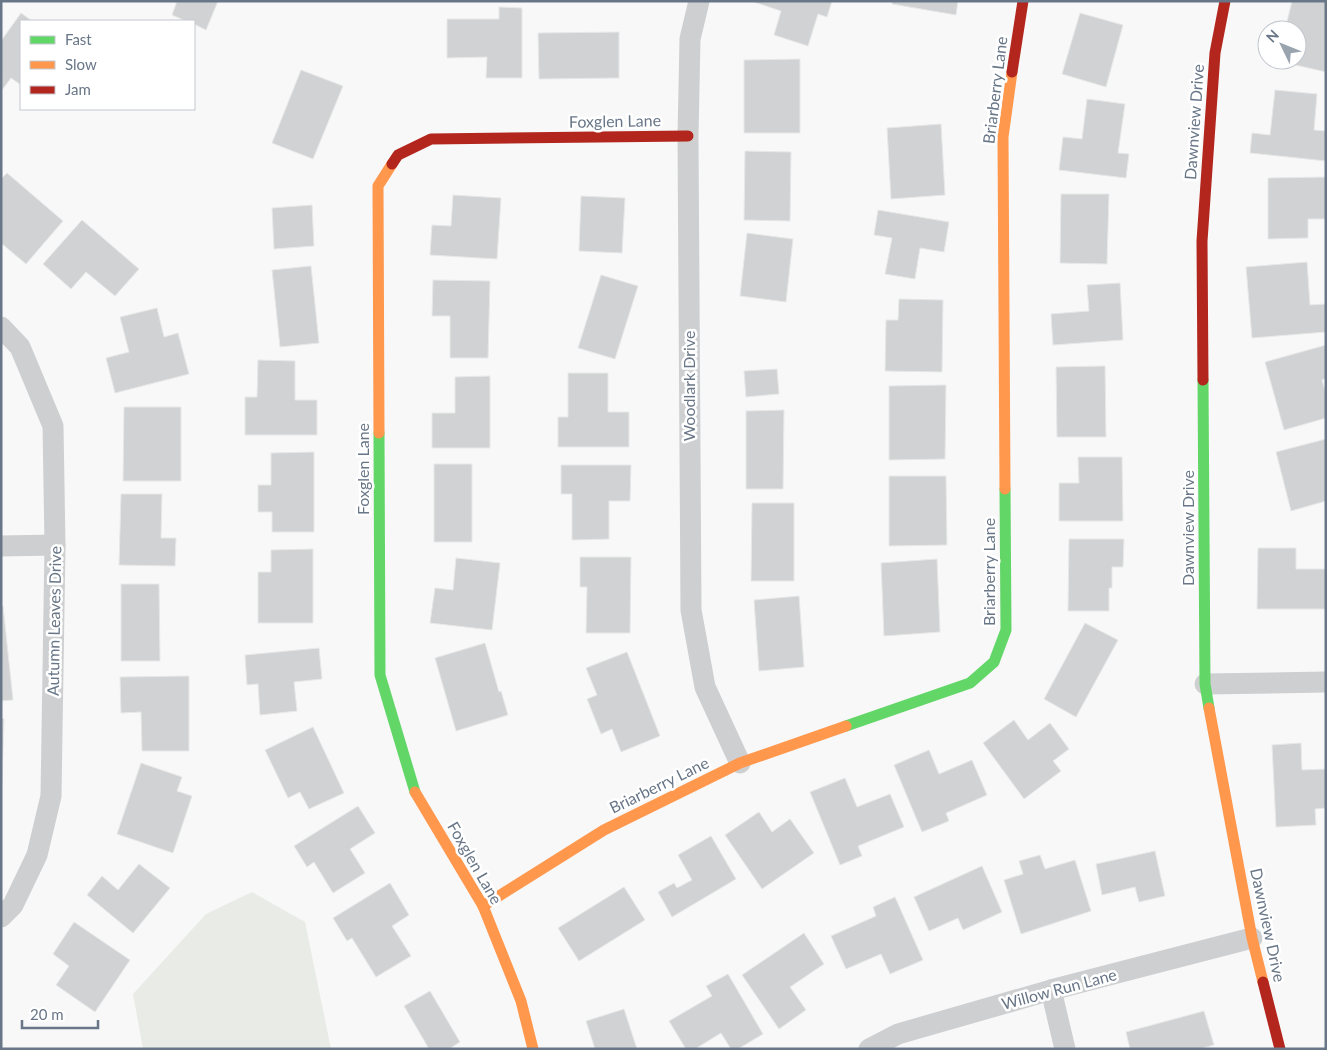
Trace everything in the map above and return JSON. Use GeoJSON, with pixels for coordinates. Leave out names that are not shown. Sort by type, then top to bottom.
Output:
{"type":"FeatureCollection","features":[{"type":"Feature","properties":{"kind":"street","name":"Woodlark Drive"},"geometry":{"type":"LineString","coordinates":[[699,1],[690,39],[688,136],[691,610],[705,687],[740,763]]}},
{"type":"Feature","properties":{"kind":"street","name":"Briarberry Lane"},"geometry":{"type":"LineString","coordinates":[[483,906],[604,830],[740,763],[970,683],[994,662],[1006,630],[1003,137],[1023,1]]}},
{"type":"Feature","properties":{"kind":"street","name":"Dawnview Drive"},"geometry":{"type":"LineString","coordinates":[[1225,1],[1215,53],[1202,241],[1205,684],[1252,938],[1280,1049]]}},
{"type":"Feature","properties":{"kind":"street","name":"Foxglen Lane"},"geometry":{"type":"LineString","coordinates":[[533,1049],[521,1001],[483,906],[413,789],[380,675],[378,186],[398,155],[431,139],[688,136]]}},
{"type":"Feature","properties":{"kind":"street","name":"Autumn Leaves Drive"},"geometry":{"type":"LineString","coordinates":[[1,327],[20,347],[53,426],[55,545],[51,796],[37,855],[13,905],[1,918]]}},
{"type":"Feature","properties":{"kind":"street"},"geometry":{"type":"LineString","coordinates":[[1,546],[55,545]]}},
{"type":"Feature","properties":{"kind":"street"},"geometry":{"type":"LineString","coordinates":[[1205,684],[1326,682]]}},
{"type":"Feature","properties":{"kind":"street","name":"Willow Run Lane"},"geometry":{"type":"LineString","coordinates":[[869,1049],[898,1034],[1051,990],[1252,938]]}},
{"type":"Feature","properties":{"kind":"street"},"geometry":{"type":"LineString","coordinates":[[1051,990],[1066,1049]]}},
{"type":"Feature","properties":{"kind":"shaded area"},"geometry":{"type":"Polygon","coordinates":[[[252,892],[305,922],[331,1049],[143,1049],[133,994],[206,914],[252,892]]]}},
{"type":"Feature","properties":{"kind":"building"},"geometry":{"type":"Polygon","coordinates":[[[177,1],[218,1],[206,30],[195,24],[195,20],[184,20],[172,15],[177,1]]]}},
{"type":"Feature","properties":{"kind":"building"},"geometry":{"type":"Polygon","coordinates":[[[751,1],[832,1],[827,17],[818,14],[808,46],[774,35],[781,11],[751,1]]]}},
{"type":"Feature","properties":{"kind":"building"},"geometry":{"type":"Polygon","coordinates":[[[892,1],[958,1],[956,15],[892,4],[892,1]]]}},
{"type":"Feature","properties":{"kind":"building"},"geometry":{"type":"Polygon","coordinates":[[[1292,1],[1326,1],[1326,72],[1307,68],[1307,20],[1287,20],[1292,1]]]}},
{"type":"Feature","properties":{"kind":"building"},"geometry":{"type":"Polygon","coordinates":[[[499,7],[522,8],[522,78],[486,78],[487,57],[447,58],[447,19],[499,19],[499,7]]]}},
{"type":"Feature","properties":{"kind":"building"},"geometry":{"type":"Polygon","coordinates":[[[21,13],[31,20],[20,20],[20,84],[11,78],[2,90],[1,41],[21,13]]]}},
{"type":"Feature","properties":{"kind":"building"},"geometry":{"type":"Polygon","coordinates":[[[1080,13],[1123,25],[1106,87],[1062,74],[1080,13]]]}},
{"type":"Feature","properties":{"kind":"building"},"geometry":{"type":"Polygon","coordinates":[[[619,32],[619,78],[539,79],[538,33],[619,32]]]}},
{"type":"Feature","properties":{"kind":"building"},"geometry":{"type":"Polygon","coordinates":[[[800,59],[800,133],[744,133],[744,60],[800,59]]]}},
{"type":"Feature","properties":{"kind":"building"},"geometry":{"type":"Polygon","coordinates":[[[301,70],[343,86],[313,159],[272,143],[301,70]]]}},
{"type":"Feature","properties":{"kind":"building"},"geometry":{"type":"Polygon","coordinates":[[[1275,90],[1317,94],[1314,130],[1326,131],[1326,161],[1250,153],[1252,133],[1270,135],[1275,90]]]}},
{"type":"Feature","properties":{"kind":"building"},"geometry":{"type":"Polygon","coordinates":[[[1087,99],[1125,104],[1118,153],[1129,154],[1126,178],[1059,170],[1063,137],[1082,139],[1087,99]]]}},
{"type":"Feature","properties":{"kind":"building"},"geometry":{"type":"Polygon","coordinates":[[[941,124],[945,195],[891,199],[887,128],[941,124]]]}},
{"type":"Feature","properties":{"kind":"building"},"geometry":{"type":"Polygon","coordinates":[[[745,151],[791,152],[790,221],[744,220],[745,151]]]}},
{"type":"Feature","properties":{"kind":"building"},"geometry":{"type":"Polygon","coordinates":[[[7,173],[63,221],[26,264],[1,243],[1,179],[7,173]]]}},
{"type":"Feature","properties":{"kind":"building"},"geometry":{"type":"Polygon","coordinates":[[[1326,177],[1326,219],[1308,219],[1308,238],[1268,239],[1268,178],[1326,177]]]}},
{"type":"Feature","properties":{"kind":"building"},"geometry":{"type":"Polygon","coordinates":[[[1061,194],[1109,194],[1107,264],[1060,263],[1061,194]]]}},
{"type":"Feature","properties":{"kind":"building"},"geometry":{"type":"Polygon","coordinates":[[[453,195],[501,198],[497,259],[430,255],[432,225],[451,226],[453,195]]]}},
{"type":"Feature","properties":{"kind":"building"},"geometry":{"type":"Polygon","coordinates":[[[581,196],[625,198],[622,253],[579,251],[581,196]]]}},
{"type":"Feature","properties":{"kind":"building"},"geometry":{"type":"Polygon","coordinates":[[[312,205],[314,246],[274,249],[272,208],[312,205]]]}},
{"type":"Feature","properties":{"kind":"building"},"geometry":{"type":"Polygon","coordinates":[[[878,210],[949,222],[944,252],[920,248],[915,279],[885,274],[892,238],[874,235],[878,210]]]}},
{"type":"Feature","properties":{"kind":"building"},"geometry":{"type":"Polygon","coordinates":[[[82,220],[139,269],[115,296],[86,272],[71,289],[43,264],[82,220]]]}},
{"type":"Feature","properties":{"kind":"building"},"geometry":{"type":"Polygon","coordinates":[[[747,233],[793,239],[786,302],[740,296],[747,233]]]}},
{"type":"Feature","properties":{"kind":"building"},"geometry":{"type":"Polygon","coordinates":[[[1307,262],[1310,305],[1326,304],[1326,332],[1252,338],[1246,267],[1307,262]]]}},
{"type":"Feature","properties":{"kind":"building"},"geometry":{"type":"Polygon","coordinates":[[[311,266],[319,343],[280,347],[272,270],[311,266]]]}},
{"type":"Feature","properties":{"kind":"building"},"geometry":{"type":"Polygon","coordinates":[[[601,275],[638,286],[615,359],[578,348],[601,275]]]}},
{"type":"Feature","properties":{"kind":"building"},"geometry":{"type":"Polygon","coordinates":[[[433,280],[490,281],[488,358],[450,358],[450,316],[432,316],[433,280]]]}},
{"type":"Feature","properties":{"kind":"building"},"geometry":{"type":"Polygon","coordinates":[[[1120,283],[1123,340],[1053,345],[1051,314],[1089,311],[1087,285],[1120,283]]]}},
{"type":"Feature","properties":{"kind":"building"},"geometry":{"type":"Polygon","coordinates":[[[899,299],[943,300],[942,372],[885,371],[886,320],[898,320],[899,299]]]}},
{"type":"Feature","properties":{"kind":"building"},"geometry":{"type":"Polygon","coordinates":[[[157,308],[164,337],[178,333],[189,374],[115,393],[106,358],[129,352],[120,317],[157,308]]]}},
{"type":"Feature","properties":{"kind":"building"},"geometry":{"type":"Polygon","coordinates":[[[1326,345],[1326,378],[1322,380],[1326,394],[1326,418],[1284,430],[1265,362],[1326,345]]]}},
{"type":"Feature","properties":{"kind":"building"},"geometry":{"type":"Polygon","coordinates":[[[258,360],[295,361],[295,400],[317,400],[317,435],[245,435],[245,397],[257,397],[258,360]]]}},
{"type":"Feature","properties":{"kind":"building"},"geometry":{"type":"Polygon","coordinates":[[[1105,366],[1106,437],[1057,437],[1056,367],[1105,366]]]}},
{"type":"Feature","properties":{"kind":"building"},"geometry":{"type":"Polygon","coordinates":[[[777,369],[779,394],[746,397],[744,371],[777,369]]]}},
{"type":"Feature","properties":{"kind":"building"},"geometry":{"type":"Polygon","coordinates":[[[568,373],[608,373],[608,412],[629,412],[629,447],[558,447],[558,417],[568,417],[568,373]]]}},
{"type":"Feature","properties":{"kind":"building"},"geometry":{"type":"Polygon","coordinates":[[[490,376],[490,448],[432,448],[432,413],[455,413],[455,377],[490,376]]]}},
{"type":"Feature","properties":{"kind":"building"},"geometry":{"type":"Polygon","coordinates":[[[946,385],[945,459],[889,460],[889,386],[946,385]]]}},
{"type":"Feature","properties":{"kind":"building"},"geometry":{"type":"Polygon","coordinates":[[[124,407],[181,407],[181,481],[123,481],[124,407]]]}},
{"type":"Feature","properties":{"kind":"building"},"geometry":{"type":"Polygon","coordinates":[[[784,410],[783,489],[746,489],[746,411],[784,410]]]}},
{"type":"Feature","properties":{"kind":"building"},"geometry":{"type":"Polygon","coordinates":[[[1326,439],[1326,501],[1291,511],[1276,452],[1326,439]]]}},
{"type":"Feature","properties":{"kind":"building"},"geometry":{"type":"Polygon","coordinates":[[[314,452],[314,532],[272,532],[272,512],[258,512],[258,485],[271,485],[271,453],[314,452]]]}},
{"type":"Feature","properties":{"kind":"building"},"geometry":{"type":"Polygon","coordinates":[[[1078,457],[1122,457],[1123,521],[1059,521],[1059,483],[1079,483],[1078,457]]]}},
{"type":"Feature","properties":{"kind":"building"},"geometry":{"type":"Polygon","coordinates":[[[434,464],[472,464],[472,542],[434,542],[434,464]]]}},
{"type":"Feature","properties":{"kind":"building"},"geometry":{"type":"Polygon","coordinates":[[[561,465],[631,465],[630,501],[609,501],[609,539],[572,540],[572,494],[561,494],[561,465]]]}},
{"type":"Feature","properties":{"kind":"building"},"geometry":{"type":"Polygon","coordinates":[[[889,476],[946,476],[947,545],[889,546],[889,476]]]}},
{"type":"Feature","properties":{"kind":"building"},"geometry":{"type":"Polygon","coordinates":[[[121,494],[162,494],[161,538],[176,538],[175,566],[119,565],[121,494]]]}},
{"type":"Feature","properties":{"kind":"building"},"geometry":{"type":"Polygon","coordinates":[[[752,503],[794,503],[794,581],[751,581],[752,503]]]}},
{"type":"Feature","properties":{"kind":"building"},"geometry":{"type":"Polygon","coordinates":[[[1069,539],[1124,539],[1123,567],[1112,567],[1112,588],[1109,588],[1109,611],[1068,611],[1069,539]]]}},
{"type":"Feature","properties":{"kind":"building"},"geometry":{"type":"Polygon","coordinates":[[[1258,548],[1296,548],[1296,569],[1326,569],[1326,609],[1257,609],[1258,548]]]}},
{"type":"Feature","properties":{"kind":"building"},"geometry":{"type":"Polygon","coordinates":[[[313,549],[313,623],[258,623],[258,572],[271,572],[271,550],[313,549]]]}},
{"type":"Feature","properties":{"kind":"building"},"geometry":{"type":"Polygon","coordinates":[[[580,557],[631,557],[630,633],[586,633],[587,587],[580,587],[580,557]]]}},
{"type":"Feature","properties":{"kind":"building"},"geometry":{"type":"Polygon","coordinates":[[[456,558],[500,563],[492,630],[430,623],[435,588],[453,590],[456,558]]]}},
{"type":"Feature","properties":{"kind":"building"},"geometry":{"type":"Polygon","coordinates":[[[937,559],[940,632],[884,636],[881,563],[937,559]]]}},
{"type":"Feature","properties":{"kind":"building"},"geometry":{"type":"Polygon","coordinates":[[[121,584],[159,584],[160,661],[121,661],[121,584]]]}},
{"type":"Feature","properties":{"kind":"building"},"geometry":{"type":"Polygon","coordinates":[[[799,596],[804,667],[759,671],[754,600],[799,596]]]}},
{"type":"Feature","properties":{"kind":"building"},"geometry":{"type":"Polygon","coordinates":[[[1,606],[3,606],[13,700],[1,701],[1,606]]]}},
{"type":"Feature","properties":{"kind":"building"},"geometry":{"type":"Polygon","coordinates":[[[1085,623],[1118,640],[1076,717],[1044,699],[1085,623]]]}},
{"type":"Feature","properties":{"kind":"building"},"geometry":{"type":"Polygon","coordinates":[[[485,643],[499,692],[501,691],[508,715],[456,731],[435,658],[485,643]]]}},
{"type":"Feature","properties":{"kind":"building"},"geometry":{"type":"Polygon","coordinates":[[[319,648],[322,679],[294,682],[297,711],[260,715],[258,684],[247,685],[245,655],[319,648]]]}},
{"type":"Feature","properties":{"kind":"building"},"geometry":{"type":"Polygon","coordinates":[[[627,652],[660,736],[621,752],[612,729],[601,734],[587,699],[597,695],[586,668],[627,652]]]}},
{"type":"Feature","properties":{"kind":"building"},"geometry":{"type":"Polygon","coordinates":[[[189,676],[189,751],[142,751],[141,712],[121,713],[120,677],[189,676]]]}},
{"type":"Feature","properties":{"kind":"building"},"geometry":{"type":"Polygon","coordinates":[[[1,718],[4,719],[2,785],[1,785],[1,718]]]}},
{"type":"Feature","properties":{"kind":"building"},"geometry":{"type":"Polygon","coordinates":[[[1014,720],[1028,740],[1050,723],[1069,749],[1053,761],[1061,771],[1024,799],[983,743],[1014,720]]]}},
{"type":"Feature","properties":{"kind":"building"},"geometry":{"type":"Polygon","coordinates":[[[313,727],[344,793],[309,809],[300,792],[288,798],[265,750],[313,727]]]}},
{"type":"Feature","properties":{"kind":"building"},"geometry":{"type":"Polygon","coordinates":[[[1301,743],[1302,770],[1326,769],[1326,808],[1315,809],[1316,825],[1276,827],[1272,745],[1301,743]]]}},
{"type":"Feature","properties":{"kind":"building"},"geometry":{"type":"Polygon","coordinates":[[[929,750],[939,774],[972,760],[987,795],[946,813],[949,821],[922,832],[894,765],[929,750]]]}},
{"type":"Feature","properties":{"kind":"building"},"geometry":{"type":"Polygon","coordinates":[[[141,763],[182,777],[177,791],[192,796],[173,853],[117,834],[141,763]]]}},
{"type":"Feature","properties":{"kind":"building"},"geometry":{"type":"Polygon","coordinates":[[[845,778],[857,807],[890,794],[904,827],[858,846],[862,856],[840,865],[810,792],[845,778]]]}},
{"type":"Feature","properties":{"kind":"building"},"geometry":{"type":"Polygon","coordinates":[[[358,806],[375,833],[350,849],[365,873],[333,893],[314,862],[307,867],[294,846],[358,806]]]}},
{"type":"Feature","properties":{"kind":"building"},"geometry":{"type":"Polygon","coordinates":[[[759,812],[772,832],[790,819],[814,853],[762,889],[725,835],[759,812]]]}},
{"type":"Feature","properties":{"kind":"building"},"geometry":{"type":"Polygon","coordinates":[[[711,836],[736,879],[672,917],[658,892],[674,883],[677,888],[692,880],[678,855],[711,836]]]}},
{"type":"Feature","properties":{"kind":"building"},"geometry":{"type":"Polygon","coordinates":[[[1155,851],[1165,896],[1139,902],[1135,887],[1102,895],[1096,864],[1155,851]]]}},
{"type":"Feature","properties":{"kind":"building"},"geometry":{"type":"Polygon","coordinates":[[[1040,855],[1045,869],[1075,860],[1091,911],[1021,934],[1004,880],[1023,874],[1019,861],[1040,855]]]}},
{"type":"Feature","properties":{"kind":"building"},"geometry":{"type":"Polygon","coordinates":[[[139,864],[170,888],[133,933],[87,895],[102,876],[118,890],[139,864]]]}},
{"type":"Feature","properties":{"kind":"building"},"geometry":{"type":"Polygon","coordinates":[[[982,866],[1002,912],[963,930],[958,918],[929,931],[914,897],[982,866]]]}},
{"type":"Feature","properties":{"kind":"building"},"geometry":{"type":"Polygon","coordinates":[[[390,883],[409,915],[392,926],[411,956],[376,977],[352,938],[347,941],[333,918],[390,883]]]}},
{"type":"Feature","properties":{"kind":"building"},"geometry":{"type":"Polygon","coordinates":[[[624,887],[645,920],[579,961],[558,928],[624,887]]]}},
{"type":"Feature","properties":{"kind":"building"},"geometry":{"type":"Polygon","coordinates":[[[895,897],[923,960],[890,974],[881,954],[846,969],[831,936],[876,916],[873,907],[895,897]]]}},
{"type":"Feature","properties":{"kind":"building"},"geometry":{"type":"Polygon","coordinates":[[[74,922],[130,960],[95,1012],[56,985],[69,966],[53,954],[74,922]]]}},
{"type":"Feature","properties":{"kind":"building"},"geometry":{"type":"Polygon","coordinates":[[[804,933],[824,964],[790,987],[806,1010],[779,1029],[742,975],[804,933]]]}},
{"type":"Feature","properties":{"kind":"building"},"geometry":{"type":"Polygon","coordinates":[[[728,974],[763,1034],[738,1049],[731,1049],[721,1033],[695,1049],[686,1049],[669,1021],[712,996],[706,986],[728,974]]]}},
{"type":"Feature","properties":{"kind":"building"},"geometry":{"type":"Polygon","coordinates":[[[430,991],[460,1042],[449,1049],[429,1049],[404,1006],[430,991]]]}},
{"type":"Feature","properties":{"kind":"building"},"geometry":{"type":"Polygon","coordinates":[[[624,1009],[637,1049],[595,1049],[586,1021],[624,1009]]]}},
{"type":"Feature","properties":{"kind":"building"},"geometry":{"type":"Polygon","coordinates":[[[1204,1011],[1214,1045],[1199,1049],[1130,1049],[1126,1032],[1204,1011]]]}},
{"type":"Feature","properties":{"kind":"traffic: fast"},"geometry":{"type":"LineString","coordinates":[[1203,380],[1205,684],[1209,708]]}},
{"type":"Feature","properties":{"kind":"traffic: fast"},"geometry":{"type":"LineString","coordinates":[[379,433],[380,675],[415,792]]}},
{"type":"Feature","properties":{"kind":"traffic: fast"},"geometry":{"type":"LineString","coordinates":[[846,726],[970,683],[994,662],[1006,630],[1005,489]]}},
{"type":"Feature","properties":{"kind":"traffic: slow"},"geometry":{"type":"LineString","coordinates":[[1005,489],[1003,137],[1012,72]]}},
{"type":"Feature","properties":{"kind":"traffic: slow"},"geometry":{"type":"LineString","coordinates":[[379,433],[378,186],[392,164]]}},
{"type":"Feature","properties":{"kind":"traffic: slow"},"geometry":{"type":"LineString","coordinates":[[1209,708],[1252,938],[1263,982]]}},
{"type":"Feature","properties":{"kind":"traffic: slow"},"geometry":{"type":"LineString","coordinates":[[483,906],[604,830],[740,763],[846,726]]}},
{"type":"Feature","properties":{"kind":"traffic: slow"},"geometry":{"type":"LineString","coordinates":[[415,792],[483,906],[521,1001],[533,1049]]}},
{"type":"Feature","properties":{"kind":"traffic: jam"},"geometry":{"type":"LineString","coordinates":[[1012,72],[1023,1]]}},
{"type":"Feature","properties":{"kind":"traffic: jam"},"geometry":{"type":"LineString","coordinates":[[1203,380],[1202,241],[1215,53],[1225,1]]}},
{"type":"Feature","properties":{"kind":"traffic: jam"},"geometry":{"type":"LineString","coordinates":[[392,164],[398,155],[431,139],[688,136]]}},
{"type":"Feature","properties":{"kind":"traffic: jam"},"geometry":{"type":"LineString","coordinates":[[1263,982],[1280,1049]]}}]}
